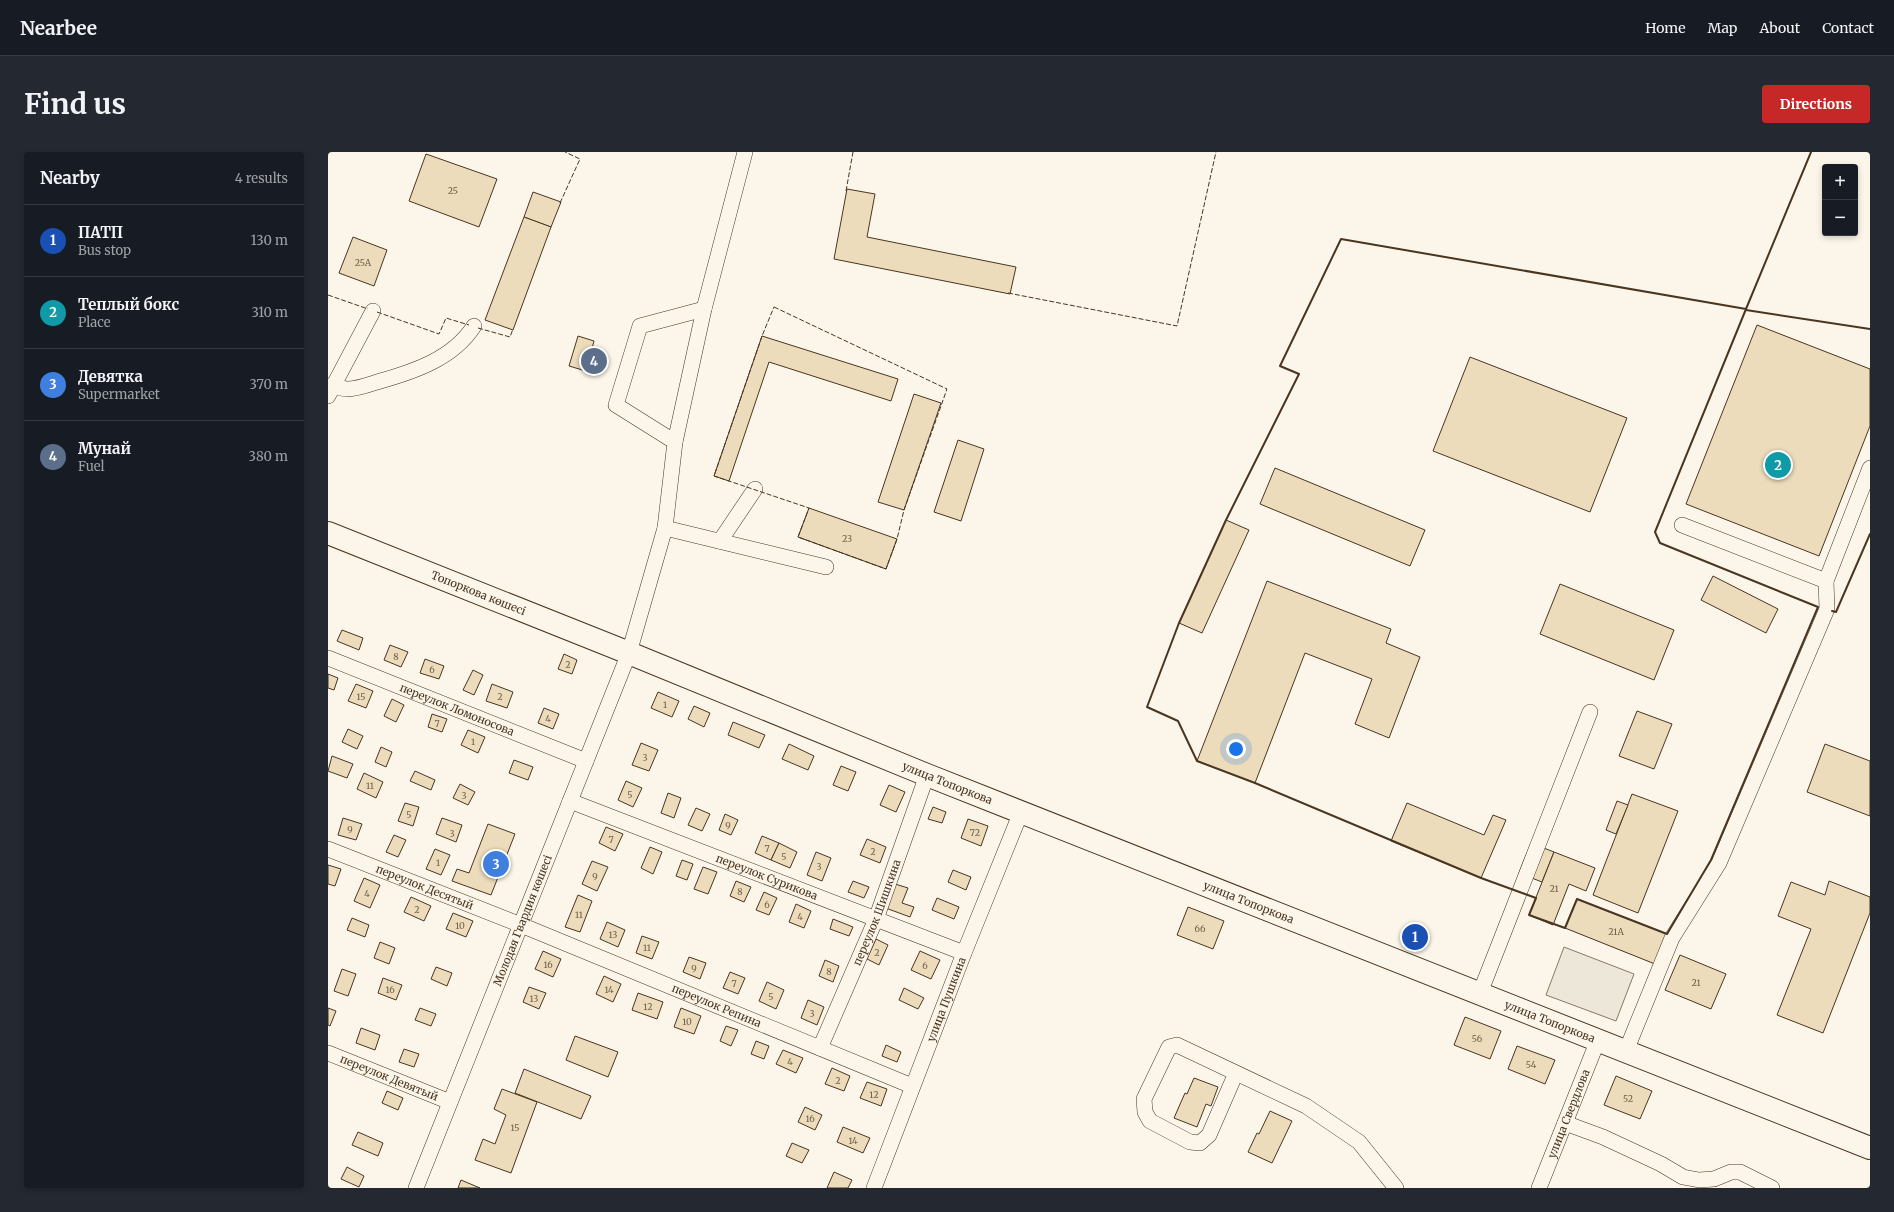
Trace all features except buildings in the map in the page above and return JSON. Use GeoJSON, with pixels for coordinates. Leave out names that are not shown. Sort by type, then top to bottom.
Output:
{"type":"FeatureCollection","features":[{"type":"Feature","properties":{"kind":"highway","name":"Топоркова көшесі"},"geometry":{"type":"LineString","coordinates":[[328,533],[629,653]]}},
{"type":"Feature","properties":{"kind":"highway","name":"улица Топоркова"},"geometry":{"type":"LineString","coordinates":[[629,653],[927,775],[1870,1148]]}},
{"type":"Feature","properties":{"kind":"street","name":"Молодая Гвардия көшесі"},"geometry":{"type":"LineString","coordinates":[[416,1188],[629,653],[665,528],[674,442],[704,309],[745,152]]}},
{"type":"Feature","properties":{"kind":"street"},"geometry":{"type":"LineString","coordinates":[[674,442],[616,405],[640,326],[704,309]]}},
{"type":"Feature","properties":{"kind":"street"},"geometry":{"type":"LineString","coordinates":[[330,390],[373,311]]}},
{"type":"Feature","properties":{"kind":"street"},"geometry":{"type":"LineString","coordinates":[[330,390],[359,387],[417,370],[444,356],[460,344],[474,326]]}},
{"type":"Feature","properties":{"kind":"street"},"geometry":{"type":"LineString","coordinates":[[1626,1051],[1672,938],[1719,863],[1827,609],[1826,581],[1870,468]]}},
{"type":"Feature","properties":{"kind":"street"},"geometry":{"type":"LineString","coordinates":[[720,541],[755,490]]}},
{"type":"Feature","properties":{"kind":"street"},"geometry":{"type":"LineString","coordinates":[[1682,526],[1826,581]]}},
{"type":"Feature","properties":{"kind":"street"},"geometry":{"type":"LineString","coordinates":[[665,528],[826,567]]}},
{"type":"Feature","properties":{"kind":"street","name":"переулок Ломоносова"},"geometry":{"type":"LineString","coordinates":[[328,658],[586,761]]}},
{"type":"Feature","properties":{"kind":"street"},"geometry":{"type":"LineString","coordinates":[[1480,993],[1590,712]]}},
{"type":"Feature","properties":{"kind":"street","name":"переулок Шишкина"},"geometry":{"type":"LineString","coordinates":[[820,1048],[876,919],[927,775]]}},
{"type":"Feature","properties":{"kind":"street","name":"переулок Сурикова"},"geometry":{"type":"LineString","coordinates":[[570,801],[964,953]]}},
{"type":"Feature","properties":{"kind":"street","name":"улица Пушкина"},"geometry":{"type":"LineString","coordinates":[[874,1188],[912,1086],[1020,812]]}},
{"type":"Feature","properties":{"kind":"street","name":"переулок Десятый"},"geometry":{"type":"LineString","coordinates":[[328,849],[521,925]]}},
{"type":"Feature","properties":{"kind":"street","name":"переулок Репина"},"geometry":{"type":"LineString","coordinates":[[521,925],[912,1086]]}},
{"type":"Feature","properties":{"kind":"street","name":"улица Свердлова"},"geometry":{"type":"LineString","coordinates":[[1540,1188],[1598,1040]]}},
{"type":"Feature","properties":{"kind":"street"},"geometry":{"type":"LineString","coordinates":[[1236,1073],[1209,1135],[1200,1143],[1190,1142],[1150,1121],[1145,1112],[1144,1099],[1169,1047],[1177,1045],[1306,1106],[1359,1142],[1396,1188]]}},
{"type":"Feature","properties":{"kind":"street","name":"переулок Девятый"},"geometry":{"type":"LineString","coordinates":[[328,1053],[450,1102]]}},
{"type":"Feature","properties":{"kind":"street"},"geometry":{"type":"LineString","coordinates":[[1565,1124],[1616,1143],[1661,1164],[1683,1177],[1699,1180],[1714,1179],[1731,1172],[1740,1172],[1772,1188]]}},
{"type":"Feature","properties":{"kind":"shaded area"},"geometry":{"type":"Polygon","coordinates":[[[1564,947],[1634,974],[1616,1021],[1546,995],[1564,947]]]}},
{"type":"Feature","properties":{"kind":"fence"},"geometry":{"type":"LineString","coordinates":[[560,203],[580,159],[565,152]]}},
{"type":"Feature","properties":{"kind":"fence"},"geometry":{"type":"LineString","coordinates":[[846,191],[853,152]]}},
{"type":"Feature","properties":{"kind":"fence"},"geometry":{"type":"LineString","coordinates":[[1008,293],[1177,326],[1216,152]]}},
{"type":"Feature","properties":{"kind":"fence"},"geometry":{"type":"LineString","coordinates":[[328,295],[368,309]]}},
{"type":"Feature","properties":{"kind":"fence"},"geometry":{"type":"LineString","coordinates":[[774,307],[947,389],[904,510],[897,539],[886,569],[798,537],[809,508],[714,476],[762,336],[774,307]]}},
{"type":"Feature","properties":{"kind":"fence"},"geometry":{"type":"LineString","coordinates":[[377,312],[439,334],[446,318],[469,325]]}},
{"type":"Feature","properties":{"kind":"fence"},"geometry":{"type":"LineString","coordinates":[[478,328],[510,337],[513,329]]}},
{"type":"Feature","properties":{"kind":"wall"},"geometry":{"type":"LineString","coordinates":[[1746,309],[1811,152]]}},
{"type":"Feature","properties":{"kind":"wall"},"geometry":{"type":"LineString","coordinates":[[1341,239],[1746,309],[1655,532],[1660,543],[1818,607],[1711,860],[1667,934],[1577,899],[1565,928],[1529,915],[1536,898],[1481,878],[1255,783],[1197,761],[1178,721],[1147,707],[1179,623],[1226,520],[1299,374],[1280,366],[1341,239]]}},
{"type":"Feature","properties":{"kind":"wall"},"geometry":{"type":"LineString","coordinates":[[1746,310],[1870,329]]}},
{"type":"Feature","properties":{"kind":"wall"},"geometry":{"type":"LineString","coordinates":[[1832,611],[1836,612],[1870,534]]}},
{"type":"Feature","properties":{"kind":"place","name":"Мунай"},"geometry":{"type":"Point","coordinates":[594,361]}},
{"type":"Feature","properties":{"kind":"place","name":"Теплый бокс"},"geometry":{"type":"Point","coordinates":[1778,465]}},
{"type":"Feature","properties":{"kind":"place","name":"Девятка"},"geometry":{"type":"Point","coordinates":[496,864]}},
{"type":"Feature","properties":{"kind":"place","name":"ПАТП"},"geometry":{"type":"Point","coordinates":[1415,937]}}]}
